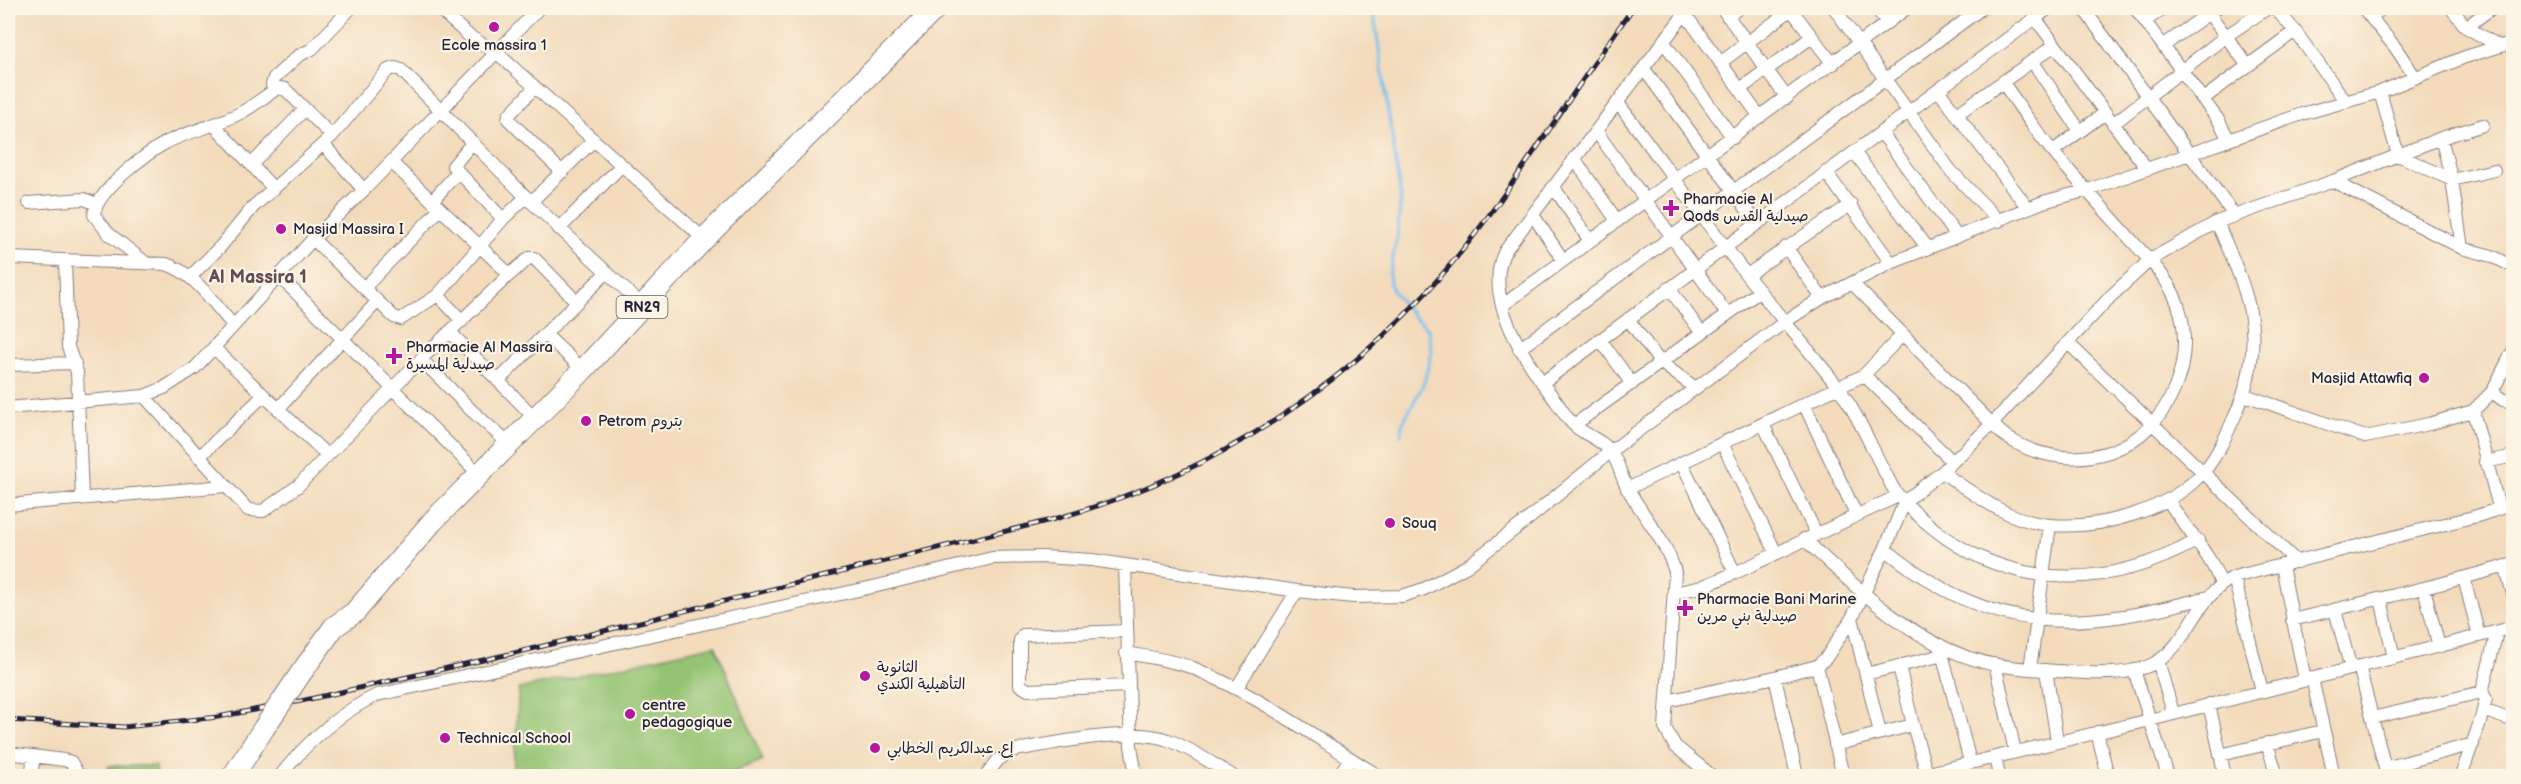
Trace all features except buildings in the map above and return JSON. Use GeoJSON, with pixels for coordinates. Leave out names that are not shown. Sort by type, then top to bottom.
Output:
{"type":"FeatureCollection","features":[{"type":"Feature","properties":{"kind":"highway","name":"RN29"},"geometry":{"type":"LineString","coordinates":[[233,777],[269,731],[306,677],[343,633],[355,612],[419,536],[583,370],[704,239],[936,8]]}},
{"type":"Feature","properties":{"kind":"highway","name":"RN29"},"geometry":{"type":"LineString","coordinates":[[246,777],[269,731]]}},
{"type":"Feature","properties":{"kind":"street"},"geometry":{"type":"LineString","coordinates":[[275,90],[272,85],[274,78],[303,52],[312,50],[351,8]]}},
{"type":"Feature","properties":{"kind":"street"},"geometry":{"type":"LineString","coordinates":[[438,8],[469,36],[497,52],[704,239]]}},
{"type":"Feature","properties":{"kind":"street"},"geometry":{"type":"LineString","coordinates":[[8,408],[144,396],[181,378],[195,368],[232,324],[539,8]]}},
{"type":"Feature","properties":{"kind":"street"},"geometry":{"type":"LineString","coordinates":[[1739,8],[1724,12],[1786,98]]}},
{"type":"Feature","properties":{"kind":"street"},"geometry":{"type":"LineString","coordinates":[[1720,63],[1791,8],[1833,64]]}},
{"type":"Feature","properties":{"kind":"street"},"geometry":{"type":"LineString","coordinates":[[1834,8],[1951,171],[1999,221]]}},
{"type":"Feature","properties":{"kind":"street"},"geometry":{"type":"LineString","coordinates":[[1876,8],[1887,22]]}},
{"type":"Feature","properties":{"kind":"street"},"geometry":{"type":"LineString","coordinates":[[1503,305],[1907,8]]}},
{"type":"Feature","properties":{"kind":"street"},"geometry":{"type":"LineString","coordinates":[[1519,349],[1982,8]]}},
{"type":"Feature","properties":{"kind":"street"},"geometry":{"type":"LineString","coordinates":[[1542,383],[2049,8]]}},
{"type":"Feature","properties":{"kind":"street"},"geometry":{"type":"LineString","coordinates":[[2083,8],[2188,155],[2234,215]]}},
{"type":"Feature","properties":{"kind":"street"},"geometry":{"type":"LineString","coordinates":[[2135,8],[2203,99],[2229,140]]}},
{"type":"Feature","properties":{"kind":"street"},"geometry":{"type":"LineString","coordinates":[[2145,21],[2164,8]]}},
{"type":"Feature","properties":{"kind":"street"},"geometry":{"type":"LineString","coordinates":[[2113,124],[2226,36],[2268,8]]}},
{"type":"Feature","properties":{"kind":"street"},"geometry":{"type":"LineString","coordinates":[[2275,8],[2295,31],[2346,102]]}},
{"type":"Feature","properties":{"kind":"street"},"geometry":{"type":"LineString","coordinates":[[2384,8],[2367,12],[2415,77]]}},
{"type":"Feature","properties":{"kind":"street"},"geometry":{"type":"LineString","coordinates":[[2451,8],[2466,27],[2499,46]]}},
{"type":"Feature","properties":{"kind":"street"},"geometry":{"type":"LineString","coordinates":[[2466,27],[2492,8]]}},
{"type":"Feature","properties":{"kind":"street"},"geometry":{"type":"LineString","coordinates":[[2163,46],[2210,9],[2248,66]]}},
{"type":"Feature","properties":{"kind":"street"},"geometry":{"type":"LineString","coordinates":[[1712,777],[1675,746],[1665,728],[1675,572],[1671,557],[1660,536],[1627,489],[1611,451],[1574,425],[1519,349],[1503,305],[1498,277],[1499,262],[1553,186],[1687,11],[1720,63],[1760,117]]}},
{"type":"Feature","properties":{"kind":"street"},"geometry":{"type":"LineString","coordinates":[[2035,18],[2147,169]]}},
{"type":"Feature","properties":{"kind":"street"},"geometry":{"type":"LineString","coordinates":[[2203,99],[2295,31]]}},
{"type":"Feature","properties":{"kind":"street"},"geometry":{"type":"LineString","coordinates":[[1740,89],[1812,37]]}},
{"type":"Feature","properties":{"kind":"street"},"geometry":{"type":"LineString","coordinates":[[1664,41],[1733,138]]}},
{"type":"Feature","properties":{"kind":"street"},"geometry":{"type":"LineString","coordinates":[[280,777],[325,728],[351,707],[376,695],[877,586],[992,558],[1043,556],[1125,565],[1296,591],[1377,598],[1402,596],[1424,589],[1467,566],[1694,387],[1786,321],[1822,298],[1891,263],[2028,208],[2088,190],[2302,114],[2380,92],[2465,57],[2514,42]]}},
{"type":"Feature","properties":{"kind":"street"},"geometry":{"type":"LineString","coordinates":[[1957,114],[2055,45]]}},
{"type":"Feature","properties":{"kind":"street"},"geometry":{"type":"LineString","coordinates":[[2032,61],[2080,131]]}},
{"type":"Feature","properties":{"kind":"street"},"geometry":{"type":"LineString","coordinates":[[190,277],[221,246],[254,206],[327,140],[392,68],[401,70],[559,229],[643,306]]}},
{"type":"Feature","properties":{"kind":"street"},"geometry":{"type":"LineString","coordinates":[[1644,69],[1757,223]]}},
{"type":"Feature","properties":{"kind":"street"},"geometry":{"type":"LineString","coordinates":[[1853,284],[1992,424],[2012,441],[2037,452],[2064,457],[2088,457],[2111,452],[2153,424],[2167,406],[2178,384],[2184,335],[2182,315],[2173,293],[2150,260],[2053,151],[2003,83]]}},
{"type":"Feature","properties":{"kind":"street"},"geometry":{"type":"LineString","coordinates":[[535,87],[509,115],[508,119],[562,172]]}},
{"type":"Feature","properties":{"kind":"street"},"geometry":{"type":"LineString","coordinates":[[146,263],[109,234],[95,219],[94,212],[97,204],[108,190],[141,160],[169,141],[245,111],[275,90],[285,89],[305,109],[364,190]]}},
{"type":"Feature","properties":{"kind":"street"},"geometry":{"type":"LineString","coordinates":[[1938,90],[2028,208]]}},
{"type":"Feature","properties":{"kind":"street"},"geometry":{"type":"LineString","coordinates":[[2380,92],[2398,155],[2452,180],[2494,170]]}},
{"type":"Feature","properties":{"kind":"street"},"geometry":{"type":"LineString","coordinates":[[1617,103],[1746,275],[1786,321],[1839,389],[1901,498],[1919,518],[1962,549],[1990,563],[2043,576],[2103,576],[2168,557],[2198,540]]}},
{"type":"Feature","properties":{"kind":"street"},"geometry":{"type":"LineString","coordinates":[[252,164],[305,109]]}},
{"type":"Feature","properties":{"kind":"street"},"geometry":{"type":"LineString","coordinates":[[2053,151],[2105,113]]}},
{"type":"Feature","properties":{"kind":"street"},"geometry":{"type":"LineString","coordinates":[[214,125],[274,189]]}},
{"type":"Feature","properties":{"kind":"street"},"geometry":{"type":"LineString","coordinates":[[1674,593],[1701,587],[1735,573],[1856,514],[1901,498],[1942,472],[1992,424],[2111,296],[2150,260],[2217,222],[2234,215],[2333,181],[2441,138],[2483,125]]}},
{"type":"Feature","properties":{"kind":"street"},"geometry":{"type":"LineString","coordinates":[[1596,131],[1727,314]]}},
{"type":"Feature","properties":{"kind":"street"},"geometry":{"type":"LineString","coordinates":[[1881,132],[1956,235]]}},
{"type":"Feature","properties":{"kind":"street"},"geometry":{"type":"LineString","coordinates":[[2441,138],[2452,180],[2462,248]]}},
{"type":"Feature","properties":{"kind":"street"},"geometry":{"type":"LineString","coordinates":[[314,239],[377,302],[394,317],[401,319],[438,294],[503,219],[562,172],[594,140]]}},
{"type":"Feature","properties":{"kind":"street"},"geometry":{"type":"LineString","coordinates":[[472,142],[453,164],[457,173],[503,219]]}},
{"type":"Feature","properties":{"kind":"street"},"geometry":{"type":"LineString","coordinates":[[1854,152],[1927,247]]}},
{"type":"Feature","properties":{"kind":"street"},"geometry":{"type":"LineString","coordinates":[[1574,158],[1617,221]]}},
{"type":"Feature","properties":{"kind":"street"},"geometry":{"type":"LineString","coordinates":[[391,162],[506,271],[507,277]]}},
{"type":"Feature","properties":{"kind":"street"},"geometry":{"type":"LineString","coordinates":[[559,229],[622,165]]}},
{"type":"Feature","properties":{"kind":"street"},"geometry":{"type":"LineString","coordinates":[[1826,172],[1891,263]]}},
{"type":"Feature","properties":{"kind":"street"},"geometry":{"type":"LineString","coordinates":[[364,288],[436,205],[457,173]]}},
{"type":"Feature","properties":{"kind":"street"},"geometry":{"type":"LineString","coordinates":[[2333,181],[2462,248],[2492,256],[2514,267]]}},
{"type":"Feature","properties":{"kind":"street"},"geometry":{"type":"LineString","coordinates":[[1553,186],[1590,241]]}},
{"type":"Feature","properties":{"kind":"street"},"geometry":{"type":"LineString","coordinates":[[29,203],[84,199],[97,204]]}},
{"type":"Feature","properties":{"kind":"street"},"geometry":{"type":"LineString","coordinates":[[1746,275],[1851,204]]}},
{"type":"Feature","properties":{"kind":"street"},"geometry":{"type":"LineString","coordinates":[[1533,214],[1563,260]]}},
{"type":"Feature","properties":{"kind":"street"},"geometry":{"type":"LineString","coordinates":[[1942,472],[1990,506],[2019,518],[2050,525],[2104,522],[2126,517],[2168,500],[2204,471],[2223,442],[2245,395],[2252,357],[2250,313],[2241,280],[2217,222]]}},
{"type":"Feature","properties":{"kind":"street"},"geometry":{"type":"LineString","coordinates":[[1786,247],[1822,298]]}},
{"type":"Feature","properties":{"kind":"street"},"geometry":{"type":"LineString","coordinates":[[8,258],[166,264],[177,267],[190,277],[232,324]]}},
{"type":"Feature","properties":{"kind":"street"},"geometry":{"type":"LineString","coordinates":[[144,396],[248,510],[263,511],[293,490],[421,359],[529,258],[534,258],[577,302]]}},
{"type":"Feature","properties":{"kind":"street"},"geometry":{"type":"LineString","coordinates":[[65,261],[69,351],[75,363],[79,403],[82,497]]}},
{"type":"Feature","properties":{"kind":"street"},"geometry":{"type":"LineString","coordinates":[[498,381],[606,274]]}},
{"type":"Feature","properties":{"kind":"street"},"geometry":{"type":"LineString","coordinates":[[280,277],[479,474]]}},
{"type":"Feature","properties":{"kind":"street"},"geometry":{"type":"LineString","coordinates":[[1669,288],[1701,332]]}},
{"type":"Feature","properties":{"kind":"street"},"geometry":{"type":"LineString","coordinates":[[1574,425],[1760,291]]}},
{"type":"Feature","properties":{"kind":"street"},"geometry":{"type":"LineString","coordinates":[[438,294],[462,321]]}},
{"type":"Feature","properties":{"kind":"street"},"geometry":{"type":"LineString","coordinates":[[278,409],[377,302]]}},
{"type":"Feature","properties":{"kind":"street"},"geometry":{"type":"LineString","coordinates":[[1628,319],[1660,362],[1694,387]]}},
{"type":"Feature","properties":{"kind":"street"},"geometry":{"type":"LineString","coordinates":[[450,333],[535,418]]}},
{"type":"Feature","properties":{"kind":"street"},"geometry":{"type":"LineString","coordinates":[[545,334],[583,370]]}},
{"type":"Feature","properties":{"kind":"street"},"geometry":{"type":"LineString","coordinates":[[1627,489],[1839,389],[1864,375],[1904,334]]}},
{"type":"Feature","properties":{"kind":"street"},"geometry":{"type":"LineString","coordinates":[[1600,339],[1632,384]]}},
{"type":"Feature","properties":{"kind":"street"},"geometry":{"type":"LineString","coordinates":[[2068,343],[2297,562]]}},
{"type":"Feature","properties":{"kind":"street"},"geometry":{"type":"LineString","coordinates":[[214,348],[327,455]]}},
{"type":"Feature","properties":{"kind":"street"},"geometry":{"type":"LineString","coordinates":[[2245,395],[2365,437],[2429,424],[2473,411],[2492,392],[2514,349]]}},
{"type":"Feature","properties":{"kind":"street"},"geometry":{"type":"LineString","coordinates":[[421,359],[471,410],[509,444]]}},
{"type":"Feature","properties":{"kind":"street"},"geometry":{"type":"LineString","coordinates":[[8,365],[75,363]]}},
{"type":"Feature","properties":{"kind":"street"},"geometry":{"type":"LineString","coordinates":[[1864,375],[1953,461]]}},
{"type":"Feature","properties":{"kind":"street"},"geometry":{"type":"LineString","coordinates":[[2492,392],[2503,400],[2514,402]]}},
{"type":"Feature","properties":{"kind":"street"},"geometry":{"type":"LineString","coordinates":[[199,457],[263,396]]}},
{"type":"Feature","properties":{"kind":"street"},"geometry":{"type":"LineString","coordinates":[[1804,404],[1856,514]]}},
{"type":"Feature","properties":{"kind":"street"},"geometry":{"type":"LineString","coordinates":[[2473,411],[2499,507]]}},
{"type":"Feature","properties":{"kind":"street"},"geometry":{"type":"LineString","coordinates":[[1763,424],[1816,533]]}},
{"type":"Feature","properties":{"kind":"street"},"geometry":{"type":"LineString","coordinates":[[1722,443],[1776,553]]}},
{"type":"Feature","properties":{"kind":"street"},"geometry":{"type":"LineString","coordinates":[[2485,462],[2514,456]]}},
{"type":"Feature","properties":{"kind":"street"},"geometry":{"type":"LineString","coordinates":[[1682,463],[1735,573]]}},
{"type":"Feature","properties":{"kind":"street"},"geometry":{"type":"LineString","coordinates":[[8,505],[225,486]]}},
{"type":"Feature","properties":{"kind":"street"},"geometry":{"type":"LineString","coordinates":[[1667,700],[1817,666],[1826,658],[1852,618],[1885,549],[1901,498]]}},
{"type":"Feature","properties":{"kind":"street"},"geometry":{"type":"LineString","coordinates":[[2168,500],[2181,522],[2198,540],[2215,567],[2221,584]]}},
{"type":"Feature","properties":{"kind":"street"},"geometry":{"type":"LineString","coordinates":[[1804,538],[1863,594],[1941,650],[1995,664],[2080,673],[2134,670],[2158,661],[2174,645],[2208,597],[2221,584],[2234,577],[2477,516],[2514,504]]}},
{"type":"Feature","properties":{"kind":"street"},"geometry":{"type":"LineString","coordinates":[[2030,669],[2050,525]]}},
{"type":"Feature","properties":{"kind":"street"},"geometry":{"type":"LineString","coordinates":[[1885,549],[1932,584],[1973,603],[2037,621],[2068,622],[2105,619],[2150,612],[2208,597]]}},
{"type":"Feature","properties":{"kind":"street"},"geometry":{"type":"LineString","coordinates":[[1125,565],[1130,734],[1136,777]]}},
{"type":"Feature","properties":{"kind":"street"},"geometry":{"type":"LineString","coordinates":[[2292,620],[2509,565],[2514,597]]}},
{"type":"Feature","properties":{"kind":"street"},"geometry":{"type":"LineString","coordinates":[[2282,566],[2292,620],[2334,777]]}},
{"type":"Feature","properties":{"kind":"street"},"geometry":{"type":"LineString","coordinates":[[2234,577],[2262,691]]}},
{"type":"Feature","properties":{"kind":"street"},"geometry":{"type":"LineString","coordinates":[[2464,578],[2479,636]]}},
{"type":"Feature","properties":{"kind":"street"},"geometry":{"type":"LineString","coordinates":[[2424,588],[2439,647]]}},
{"type":"Feature","properties":{"kind":"street"},"geometry":{"type":"LineString","coordinates":[[1236,689],[1296,591]]}},
{"type":"Feature","properties":{"kind":"street"},"geometry":{"type":"LineString","coordinates":[[2381,599],[2394,658]]}},
{"type":"Feature","properties":{"kind":"street"},"geometry":{"type":"LineString","coordinates":[[2336,610],[2372,718],[2386,772],[2473,744]]}},
{"type":"Feature","properties":{"kind":"street"},"geometry":{"type":"LineString","coordinates":[[1852,618],[1880,733]]}},
{"type":"Feature","properties":{"kind":"street"},"geometry":{"type":"LineString","coordinates":[[1899,666],[1922,775],[1945,773],[1970,762],[2150,720],[2514,627]]}},
{"type":"Feature","properties":{"kind":"street"},"geometry":{"type":"LineString","coordinates":[[1127,631],[1023,635],[1020,640],[1020,685],[1028,690],[1128,686]]}},
{"type":"Feature","properties":{"kind":"street"},"geometry":{"type":"LineString","coordinates":[[2461,777],[2486,699],[2482,692],[2497,632]]}},
{"type":"Feature","properties":{"kind":"street"},"geometry":{"type":"LineString","coordinates":[[1866,674],[1899,666],[1941,650]]}},
{"type":"Feature","properties":{"kind":"street"},"geometry":{"type":"LineString","coordinates":[[1941,650],[1970,762]]}},
{"type":"Feature","properties":{"kind":"street"},"geometry":{"type":"LineString","coordinates":[[1126,653],[1191,667],[1236,689],[1379,777]]}},
{"type":"Feature","properties":{"kind":"street"},"geometry":{"type":"LineString","coordinates":[[2158,661],[2173,713]]}},
{"type":"Feature","properties":{"kind":"street"},"geometry":{"type":"LineString","coordinates":[[1995,664],[2015,751]]}},
{"type":"Feature","properties":{"kind":"street"},"geometry":{"type":"LineString","coordinates":[[1817,666],[1843,777]]}},
{"type":"Feature","properties":{"kind":"street"},"geometry":{"type":"LineString","coordinates":[[2046,670],[2057,741]]}},
{"type":"Feature","properties":{"kind":"street"},"geometry":{"type":"LineString","coordinates":[[2134,670],[2168,777]]}},
{"type":"Feature","properties":{"kind":"street"},"geometry":{"type":"LineString","coordinates":[[1775,677],[1797,777]]}},
{"type":"Feature","properties":{"kind":"street"},"geometry":{"type":"LineString","coordinates":[[2372,718],[2482,692]]}},
{"type":"Feature","properties":{"kind":"street"},"geometry":{"type":"LineString","coordinates":[[2209,704],[2225,777]]}},
{"type":"Feature","properties":{"kind":"street"},"geometry":{"type":"LineString","coordinates":[[2483,710],[2514,721]]}},
{"type":"Feature","properties":{"kind":"street"},"geometry":{"type":"LineString","coordinates":[[1835,745],[1913,725]]}},
{"type":"Feature","properties":{"kind":"street"},"geometry":{"type":"LineString","coordinates":[[2220,754],[2323,731]]}},
{"type":"Feature","properties":{"kind":"street"},"geometry":{"type":"LineString","coordinates":[[2097,732],[2108,777]]}},
{"type":"Feature","properties":{"kind":"street"},"geometry":{"type":"LineString","coordinates":[[986,777],[998,760],[1011,752],[1130,734],[1167,739],[1186,747],[1233,777]]}},
{"type":"Feature","properties":{"kind":"street"},"geometry":{"type":"LineString","coordinates":[[2267,743],[2277,777]]}},
{"type":"Feature","properties":{"kind":"street"},"geometry":{"type":"LineString","coordinates":[[8,753],[71,762],[79,777]]}},
{"type":"Feature","properties":{"kind":"street"},"geometry":{"type":"LineString","coordinates":[[31,777],[34,756]]}},
{"type":"Feature","properties":{"kind":"street"},"geometry":{"type":"LineString","coordinates":[[1995,757],[1999,777]]}},
{"type":"Feature","properties":{"kind":"street"},"geometry":{"type":"LineString","coordinates":[[1338,777],[1350,759]]}},
{"type":"Feature","properties":{"kind":"green space","name":"centre pedagogique"},"geometry":{"type":"Polygon","coordinates":[[[715,645],[763,760],[723,776],[513,776],[519,689],[715,645]]]}},
{"type":"Feature","properties":{"kind":"green space"},"geometry":{"type":"Polygon","coordinates":[[[109,766],[156,766],[156,776],[109,776],[109,766]]]}},
{"type":"Feature","properties":{"kind":"waterway"},"geometry":{"type":"LineString","coordinates":[[1373,8],[1401,198],[1397,238],[1389,274],[1390,284],[1395,294],[1414,317],[1428,329],[1432,351],[1424,383],[1402,424],[1401,434]]}},
{"type":"Feature","properties":{"kind":"railway"},"geometry":{"type":"LineString","coordinates":[[8,720],[124,727],[218,717],[301,701],[523,651],[1051,520],[1114,500],[1174,476],[1232,446],[1287,412],[1339,374],[1388,331],[1433,285],[1475,234],[1633,8]]}},
{"type":"Feature","properties":{"kind":"place","name":"Ecole massira 1"},"geometry":{"type":"Point","coordinates":[494,27]}},
{"type":"Feature","properties":{"kind":"place","name":"Pharmacie Al Qods صيدلية القدس"},"geometry":{"type":"Point","coordinates":[1671,208]}},
{"type":"Feature","properties":{"kind":"place","name":"Masjid Massira I"},"geometry":{"type":"Point","coordinates":[281,229]}},
{"type":"Feature","properties":{"kind":"place","name":"Pharmacie Al Massira صيدلية المسيرة"},"geometry":{"type":"Point","coordinates":[394,356]}},
{"type":"Feature","properties":{"kind":"place","name":"Masjid Attawfiq"},"geometry":{"type":"Point","coordinates":[2424,378]}},
{"type":"Feature","properties":{"kind":"place","name":"Petrom بتروم"},"geometry":{"type":"Point","coordinates":[586,421]}},
{"type":"Feature","properties":{"kind":"place","name":"Souq"},"geometry":{"type":"Point","coordinates":[1390,523]}},
{"type":"Feature","properties":{"kind":"place","name":"Pharmacie Bani Marine صيدلية بني مرين"},"geometry":{"type":"Point","coordinates":[1685,608]}},
{"type":"Feature","properties":{"kind":"place","name":"الثانوية التأهيلية الكندي"},"geometry":{"type":"Point","coordinates":[865,676]}},
{"type":"Feature","properties":{"kind":"place","name":"centre pedagogique"},"geometry":{"type":"Point","coordinates":[630,714]}},
{"type":"Feature","properties":{"kind":"place","name":"Technical School"},"geometry":{"type":"Point","coordinates":[445,738]}},
{"type":"Feature","properties":{"kind":"place","name":"إع. عبدالكريم الخطابي"},"geometry":{"type":"Point","coordinates":[875,748]}},
{"type":"Feature","properties":{"kind":"district","name":"Al Massira 1"},"geometry":{"type":"Point","coordinates":[258,277]}}]}
